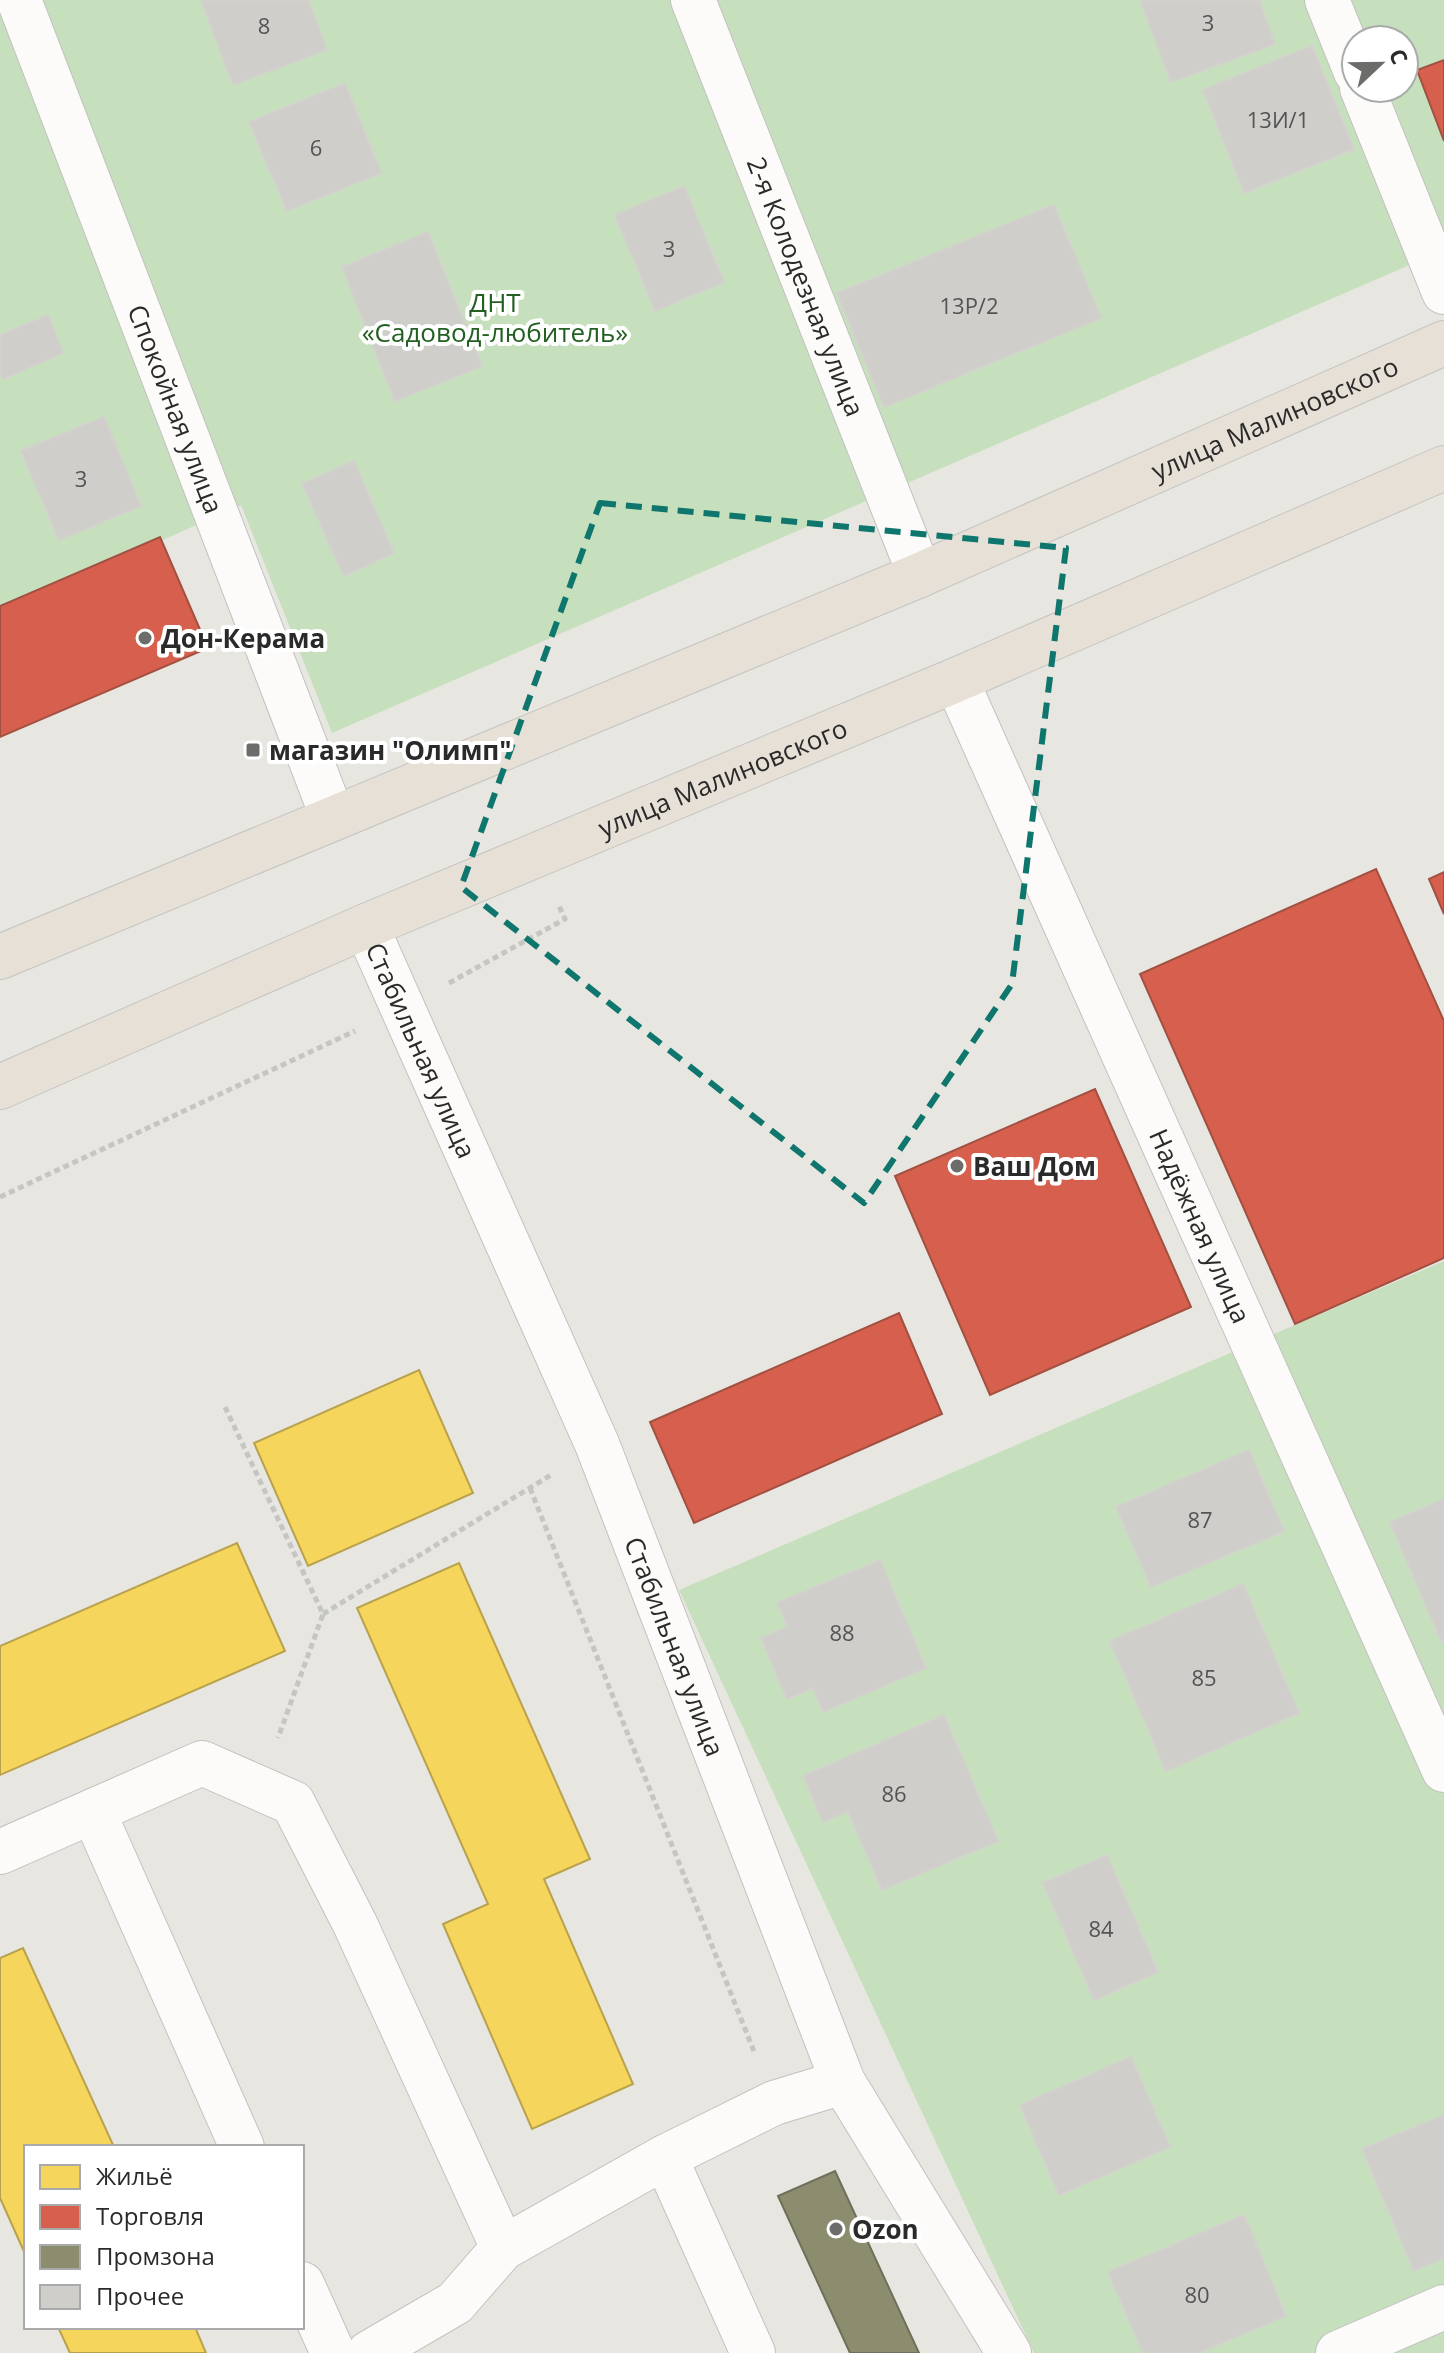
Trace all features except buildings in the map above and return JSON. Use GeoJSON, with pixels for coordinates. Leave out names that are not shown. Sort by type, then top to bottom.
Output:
{"type":"FeatureCollection","features":[{"type":"Feature","properties":{"kind":"highway","name":"улица Малиновского"},"geometry":{"type":"LineString","coordinates":[[0,957],[920,575],[1444,343]]}},
{"type":"Feature","properties":{"kind":"highway","name":"улица Малиновского"},"geometry":{"type":"LineString","coordinates":[[0,1087],[366,926],[956,680],[1444,468]]}},
{"type":"Feature","properties":{"kind":"street","name":"Спокойная улица"},"geometry":{"type":"LineString","coordinates":[[19,0],[333,818]]}},
{"type":"Feature","properties":{"kind":"street","name":"2-я Колодезная улица"},"geometry":{"type":"LineString","coordinates":[[693,0],[920,575]]}},
{"type":"Feature","properties":{"kind":"street"},"geometry":{"type":"LineString","coordinates":[[1327,0],[1340,32]]}},
{"type":"Feature","properties":{"kind":"street"},"geometry":{"type":"LineString","coordinates":[[1368,104],[1444,292]]}},
{"type":"Feature","properties":{"kind":"street","name":"Надёжная улица"},"geometry":{"type":"LineString","coordinates":[[956,680],[1444,1770]]}},
{"type":"Feature","properties":{"kind":"street","name":"Стабильная улица"},"geometry":{"type":"LineString","coordinates":[[366,926],[597,1444],[843,2082],[1009,2353]]}},
{"type":"Feature","properties":{"kind":"street"},"geometry":{"type":"LineString","coordinates":[[0,1852],[202,1763],[293,1803],[355,1924],[503,2248]]}},
{"type":"Feature","properties":{"kind":"street"},"geometry":{"type":"LineString","coordinates":[[93,1811],[241,2145]]}},
{"type":"Feature","properties":{"kind":"street"},"geometry":{"type":"LineString","coordinates":[[369,2353],[455,2303],[503,2248],[665,2157],[774,2103],[843,2082]]}},
{"type":"Feature","properties":{"kind":"street"},"geometry":{"type":"LineString","coordinates":[[665,2157],[753,2353]]}},
{"type":"Feature","properties":{"kind":"street"},"geometry":{"type":"LineString","coordinates":[[304,2288],[333,2353]]}},
{"type":"Feature","properties":{"kind":"street"},"geometry":{"type":"LineString","coordinates":[[1338,2353],[1444,2307]]}},
{"type":"Feature","properties":{"kind":"path"},"geometry":{"type":"LineString","coordinates":[[0,1197],[402,1009],[565,919],[537,853]]}},
{"type":"Feature","properties":{"kind":"path"},"geometry":{"type":"LineString","coordinates":[[225,1407],[323,1614]]}},
{"type":"Feature","properties":{"kind":"path"},"geometry":{"type":"LineString","coordinates":[[261,1788],[323,1614],[597,1444]]}},
{"type":"Feature","properties":{"kind":"path"},"geometry":{"type":"LineString","coordinates":[[530,1488],[774,2103]]}},
{"type":"Feature","properties":{"kind":"highlighted area"},"geometry":{"type":"Polygon","coordinates":[[[600,503],[1066,548],[1012,984],[864,1203],[461,887],[600,503]]]}},
{"type":"Feature","properties":{"kind":"green space","name":"ДНТ «Садовод-любитель»"},"geometry":{"type":"Polygon","coordinates":[[[0,0],[1444,0],[1444,250],[332,733],[241,505],[0,613],[0,0]]]}},
{"type":"Feature","properties":{"kind":"green space"},"geometry":{"type":"Polygon","coordinates":[[[1444,1261],[1444,2353],[1034,2353],[679,1590],[1444,1261]]]}},
{"type":"Feature","properties":{"kind":"place","name":"Дон-Керама"},"geometry":{"type":"Point","coordinates":[145,638]}},
{"type":"Feature","properties":{"kind":"place","name":"магазин \"Олимп\""},"geometry":{"type":"Point","coordinates":[253,750]}},
{"type":"Feature","properties":{"kind":"place","name":"Ваш Дом"},"geometry":{"type":"Point","coordinates":[957,1166]}},
{"type":"Feature","properties":{"kind":"place","name":"Ozon"},"geometry":{"type":"Point","coordinates":[836,2229]}}]}
